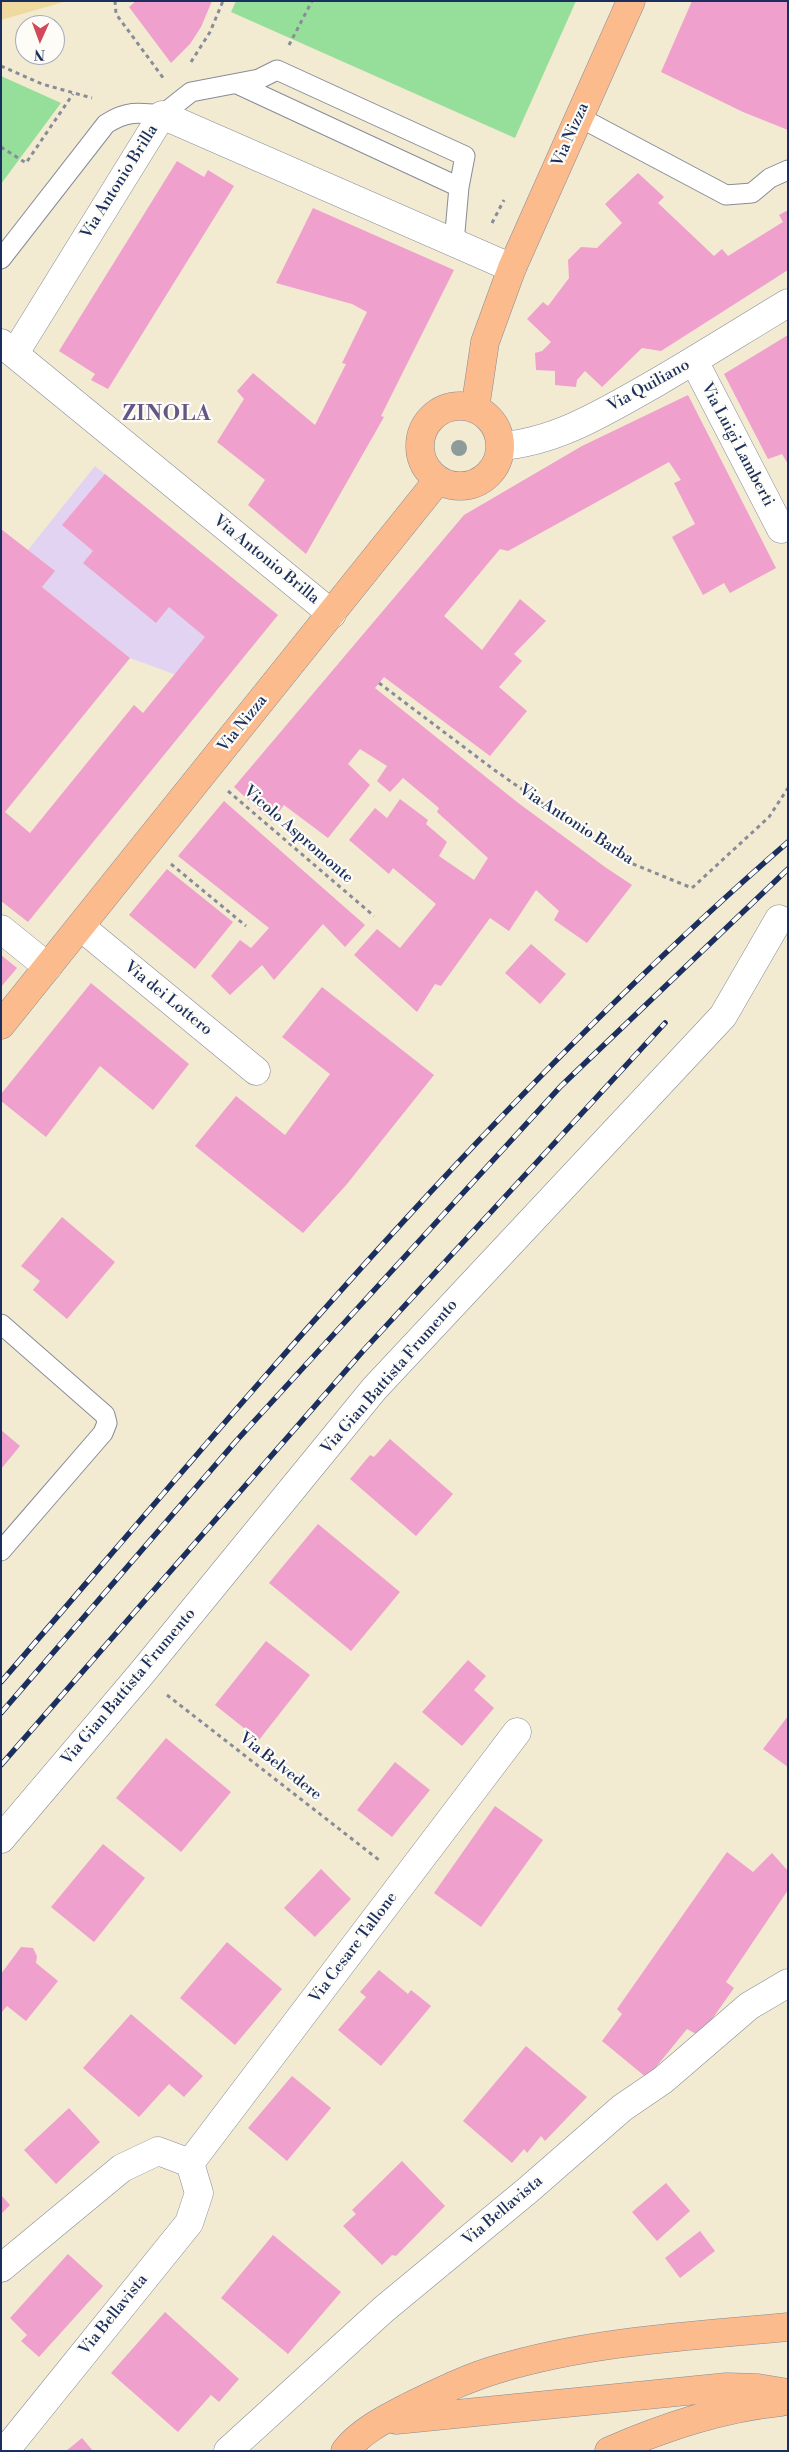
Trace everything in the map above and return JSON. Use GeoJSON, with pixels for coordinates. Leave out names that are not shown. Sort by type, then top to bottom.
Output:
{"type":"FeatureCollection","features":[{"type":"Feature","properties":{"kind":"main road","name":"Via Nizza"},"geometry":{"type":"LineString","coordinates":[[475,409],[485,342],[512,268],[631,1]]}},
{"type":"Feature","properties":{"kind":"main road"},"geometry":{"type":"LineString","coordinates":[[462,406],[475,409],[488,417],[497,430],[500,446],[498,459],[491,472],[480,482],[466,486],[452,486],[438,480],[429,472],[422,460],[420,448],[421,434],[428,423],[443,410],[462,406]]}},
{"type":"Feature","properties":{"kind":"main road","name":"Via Nizza"},"geometry":{"type":"LineString","coordinates":[[1,1026],[438,480]]}},
{"type":"Feature","properties":{"kind":"main road"},"geometry":{"type":"LineString","coordinates":[[349,2445],[379,2422],[449,2386],[496,2369],[546,2356],[639,2342],[788,2327]]}},
{"type":"Feature","properties":{"kind":"main road"},"geometry":{"type":"LineString","coordinates":[[379,2422],[727,2387],[758,2388],[788,2393]]}},
{"type":"Feature","properties":{"kind":"main road"},"geometry":{"type":"LineString","coordinates":[[609,2451],[646,2435],[720,2412],[758,2404],[788,2401]]}},
{"type":"Feature","properties":{"kind":"street","name":"Via Antonio Brilla"},"geometry":{"type":"LineString","coordinates":[[332,614],[8,348],[170,118],[454,242]]}},
{"type":"Feature","properties":{"kind":"street"},"geometry":{"type":"LineString","coordinates":[[454,242],[512,268]]}},
{"type":"Feature","properties":{"kind":"street","name":"Via Quiliano"},"geometry":{"type":"LineString","coordinates":[[500,446],[532,442],[570,428],[620,404],[788,303]]}},
{"type":"Feature","properties":{"kind":"street","name":"Via Luigi Lamberti"},"geometry":{"type":"LineString","coordinates":[[694,361],[781,529]]}},
{"type":"Feature","properties":{"kind":"street","name":"Via Gian Battista Frumento"},"geometry":{"type":"LineString","coordinates":[[1,1839],[141,1674],[374,1389],[724,1016],[783,921]]}},
{"type":"Feature","properties":{"kind":"street","name":"Via dei Lottero"},"geometry":{"type":"LineString","coordinates":[[81,927],[256,1070]]}},
{"type":"Feature","properties":{"kind":"street"},"geometry":{"type":"LineString","coordinates":[[1,929],[48,967]]}},
{"type":"Feature","properties":{"kind":"street","name":"Via Cesare Tallone"},"geometry":{"type":"LineString","coordinates":[[190,2163],[517,1732]]}},
{"type":"Feature","properties":{"kind":"street","name":"Via Bellavista"},"geometry":{"type":"LineString","coordinates":[[228,2451],[384,2309],[528,2190],[622,2108],[662,2080],[748,2006],[788,1983]]}},
{"type":"Feature","properties":{"kind":"street"},"geometry":{"type":"LineString","coordinates":[[1,2268],[122,2168],[158,2151],[190,2163]]}},
{"type":"Feature","properties":{"kind":"street","name":"Via Bellavista"},"geometry":{"type":"LineString","coordinates":[[5,2451],[189,2223],[199,2193],[190,2163]]}},
{"type":"Feature","properties":{"kind":"lane"},"geometry":{"type":"LineString","coordinates":[[1,259],[106,124],[121,114],[141,112],[170,118],[191,92],[259,79],[277,70],[465,156],[459,187],[454,242]]}},
{"type":"Feature","properties":{"kind":"lane"},"geometry":{"type":"LineString","coordinates":[[237,84],[459,187]]}},
{"type":"Feature","properties":{"kind":"lane"},"geometry":{"type":"LineString","coordinates":[[579,117],[726,196],[752,193],[770,178],[788,170]]}},
{"type":"Feature","properties":{"kind":"lane"},"geometry":{"type":"LineString","coordinates":[[1,1324],[105,1415],[107,1423],[103,1433],[1,1551]]}},
{"type":"Feature","properties":{"kind":"path"},"geometry":{"type":"LineString","coordinates":[[115,1],[116,14],[166,82],[159,84]]}},
{"type":"Feature","properties":{"kind":"path"},"geometry":{"type":"LineString","coordinates":[[186,68],[198,54],[223,1]]}},
{"type":"Feature","properties":{"kind":"path"},"geometry":{"type":"LineString","coordinates":[[277,70],[312,1]]}},
{"type":"Feature","properties":{"kind":"path"},"geometry":{"type":"LineString","coordinates":[[1,66],[42,84],[73,94],[98,98]]}},
{"type":"Feature","properties":{"kind":"path"},"geometry":{"type":"LineString","coordinates":[[1,147],[26,163],[73,94]]}},
{"type":"Feature","properties":{"kind":"path","name":"Via Antonio Barba"},"geometry":{"type":"LineString","coordinates":[[379,683],[493,769],[623,860],[692,888],[769,817],[788,788]]}},
{"type":"Feature","properties":{"kind":"path","name":"Vicolo Aspromonte"},"geometry":{"type":"LineString","coordinates":[[205,772],[374,916]]}},
{"type":"Feature","properties":{"kind":"path"},"geometry":{"type":"LineString","coordinates":[[147,844],[246,926]]}},
{"type":"Feature","properties":{"kind":"path","name":"Via Belvedere"},"geometry":{"type":"LineString","coordinates":[[141,1674],[405,1880]]}},
{"type":"Feature","properties":{"kind":"shaded area"},"geometry":{"type":"Polygon","coordinates":[[[95,466],[273,612],[207,701],[174,674],[130,658],[42,587],[54,571],[28,550],[95,466]]]}},
{"type":"Feature","properties":{"kind":"green space"},"geometry":{"type":"Polygon","coordinates":[[[236,1],[576,1],[515,138],[231,12],[236,1]]]}},
{"type":"Feature","properties":{"kind":"green space"},"geometry":{"type":"Polygon","coordinates":[[[1,76],[61,103],[1,184],[1,76]]]}},
{"type":"Feature","properties":{"kind":"sand"},"geometry":{"type":"Polygon","coordinates":[[[1,1],[67,1],[15,15],[1,20],[1,1]]]}},
{"type":"Feature","properties":{"kind":"building"},"geometry":{"type":"Polygon","coordinates":[[[136,1],[212,1],[201,27],[190,44],[171,63],[129,7],[136,1]]]}},
{"type":"Feature","properties":{"kind":"building"},"geometry":{"type":"Polygon","coordinates":[[[692,1],[788,1],[788,130],[743,112],[661,72],[692,1]]]}},
{"type":"Feature","properties":{"kind":"building"},"geometry":{"type":"Polygon","coordinates":[[[177,161],[204,177],[208,170],[234,186],[108,389],[91,380],[95,374],[59,351],[177,161]]]}},
{"type":"Feature","properties":{"kind":"building"},"geometry":{"type":"Polygon","coordinates":[[[638,173],[664,197],[658,203],[714,256],[722,249],[728,256],[783,222],[779,215],[788,210],[788,270],[661,351],[642,348],[602,387],[585,371],[577,380],[576,387],[555,385],[555,371],[536,370],[535,353],[542,351],[551,342],[527,319],[543,302],[548,306],[569,278],[568,260],[581,247],[597,248],[622,223],[605,204],[638,173]]]}},
{"type":"Feature","properties":{"kind":"building"},"geometry":{"type":"Polygon","coordinates":[[[313,208],[454,270],[381,416],[384,417],[306,554],[248,505],[265,480],[217,442],[244,399],[237,391],[253,373],[315,425],[346,364],[342,363],[367,312],[352,304],[276,283],[313,208]]]}},
{"type":"Feature","properties":{"kind":"building"},"geometry":{"type":"Polygon","coordinates":[[[788,335],[788,464],[782,454],[768,459],[724,374],[788,335]]]}},
{"type":"Feature","properties":{"kind":"building"},"geometry":{"type":"Polygon","coordinates":[[[688,395],[776,568],[730,593],[724,583],[703,595],[672,537],[695,524],[674,483],[681,480],[669,462],[508,551],[500,549],[444,616],[482,650],[520,599],[546,621],[514,654],[522,661],[499,687],[527,711],[490,756],[384,677],[375,688],[517,802],[632,885],[587,943],[554,920],[559,911],[536,890],[509,931],[490,918],[441,986],[435,984],[417,1012],[354,955],[377,929],[400,948],[436,904],[393,868],[389,874],[349,840],[375,808],[387,818],[400,799],[428,820],[426,824],[447,842],[439,856],[474,880],[488,858],[437,812],[439,808],[403,778],[390,792],[377,781],[387,766],[360,749],[348,764],[370,785],[328,838],[284,805],[272,821],[234,787],[464,515],[582,446],[688,395]]]}},
{"type":"Feature","properties":{"kind":"building"},"geometry":{"type":"Polygon","coordinates":[[[105,474],[278,615],[28,922],[1,901],[1,529],[55,571],[42,587],[130,658],[5,812],[30,833],[134,705],[143,713],[205,637],[169,607],[156,623],[83,563],[93,551],[62,525],[105,474]]]}},
{"type":"Feature","properties":{"kind":"building"},"geometry":{"type":"Polygon","coordinates":[[[224,801],[365,925],[345,947],[323,924],[274,980],[262,965],[230,995],[211,976],[240,940],[251,948],[269,928],[178,856],[224,801]]]}},
{"type":"Feature","properties":{"kind":"building"},"geometry":{"type":"Polygon","coordinates":[[[167,869],[233,922],[195,969],[129,915],[167,869]]]}},
{"type":"Feature","properties":{"kind":"building"},"geometry":{"type":"Polygon","coordinates":[[[531,944],[566,974],[540,1004],[505,973],[531,944]]]}},
{"type":"Feature","properties":{"kind":"building"},"geometry":{"type":"Polygon","coordinates":[[[1,955],[17,968],[1,987],[1,955]]]}},
{"type":"Feature","properties":{"kind":"building"},"geometry":{"type":"Polygon","coordinates":[[[91,983],[189,1064],[153,1110],[100,1066],[46,1137],[1,1101],[1,1094],[91,983]]]}},
{"type":"Feature","properties":{"kind":"building"},"geometry":{"type":"Polygon","coordinates":[[[322,987],[434,1075],[347,1184],[303,1233],[195,1146],[236,1096],[285,1135],[330,1074],[282,1037],[322,987]]]}},
{"type":"Feature","properties":{"kind":"building"},"geometry":{"type":"Polygon","coordinates":[[[62,1217],[115,1262],[67,1319],[33,1290],[40,1281],[21,1266],[62,1217]]]}},
{"type":"Feature","properties":{"kind":"building"},"geometry":{"type":"Polygon","coordinates":[[[1,1430],[20,1446],[1,1469],[1,1430]]]}},
{"type":"Feature","properties":{"kind":"building"},"geometry":{"type":"Polygon","coordinates":[[[390,1439],[453,1494],[416,1536],[350,1479],[370,1455],[374,1457],[390,1439]]]}},
{"type":"Feature","properties":{"kind":"building"},"geometry":{"type":"Polygon","coordinates":[[[318,1524],[400,1592],[351,1651],[269,1583],[318,1524]]]}},
{"type":"Feature","properties":{"kind":"building"},"geometry":{"type":"Polygon","coordinates":[[[266,1641],[310,1675],[259,1740],[215,1705],[266,1641]]]}},
{"type":"Feature","properties":{"kind":"building"},"geometry":{"type":"Polygon","coordinates":[[[468,1660],[486,1676],[474,1690],[494,1708],[462,1746],[422,1712],[468,1660]]]}},
{"type":"Feature","properties":{"kind":"building"},"geometry":{"type":"Polygon","coordinates":[[[788,1716],[788,1767],[763,1749],[788,1716]]]}},
{"type":"Feature","properties":{"kind":"building"},"geometry":{"type":"Polygon","coordinates":[[[166,1738],[231,1792],[181,1852],[116,1798],[166,1738]]]}},
{"type":"Feature","properties":{"kind":"building"},"geometry":{"type":"Polygon","coordinates":[[[395,1762],[430,1790],[392,1837],[357,1810],[395,1762]]]}},
{"type":"Feature","properties":{"kind":"building"},"geometry":{"type":"Polygon","coordinates":[[[495,1806],[543,1840],[481,1927],[434,1893],[495,1806]]]}},
{"type":"Feature","properties":{"kind":"building"},"geometry":{"type":"Polygon","coordinates":[[[103,1844],[145,1878],[94,1942],[51,1907],[103,1844]]]}},
{"type":"Feature","properties":{"kind":"building"},"geometry":{"type":"Polygon","coordinates":[[[727,1852],[753,1872],[772,1853],[788,1871],[788,1890],[726,1982],[734,1988],[700,2036],[687,2029],[647,2078],[602,2041],[622,2014],[617,2009],[727,1852]]]}},
{"type":"Feature","properties":{"kind":"building"},"geometry":{"type":"Polygon","coordinates":[[[321,1869],[351,1899],[315,1937],[284,1908],[321,1869]]]}},
{"type":"Feature","properties":{"kind":"building"},"geometry":{"type":"Polygon","coordinates":[[[227,1942],[282,1989],[235,2045],[180,1998],[227,1942]]]}},
{"type":"Feature","properties":{"kind":"building"},"geometry":{"type":"Polygon","coordinates":[[[21,1947],[33,1948],[37,1956],[36,1963],[58,1981],[26,2021],[7,2006],[1,2013],[1,1974],[21,1947]]]}},
{"type":"Feature","properties":{"kind":"building"},"geometry":{"type":"Polygon","coordinates":[[[379,1970],[408,1994],[411,1990],[431,2006],[381,2066],[338,2030],[366,1997],[360,1992],[379,1970]]]}},
{"type":"Feature","properties":{"kind":"building"},"geometry":{"type":"Polygon","coordinates":[[[131,2014],[203,2076],[184,2097],[169,2084],[139,2117],[83,2068],[131,2014]]]}},
{"type":"Feature","properties":{"kind":"building"},"geometry":{"type":"Polygon","coordinates":[[[526,2046],[587,2097],[545,2141],[541,2136],[527,2153],[524,2149],[512,2163],[463,2121],[526,2046]]]}},
{"type":"Feature","properties":{"kind":"building"},"geometry":{"type":"Polygon","coordinates":[[[292,2076],[331,2108],[287,2161],[248,2128],[292,2076]]]}},
{"type":"Feature","properties":{"kind":"building"},"geometry":{"type":"Polygon","coordinates":[[[69,2108],[100,2142],[56,2184],[24,2150],[69,2108]]]}},
{"type":"Feature","properties":{"kind":"building"},"geometry":{"type":"Polygon","coordinates":[[[402,2161],[445,2206],[396,2256],[392,2255],[382,2265],[343,2226],[356,2214],[352,2210],[402,2161]]]}},
{"type":"Feature","properties":{"kind":"building"},"geometry":{"type":"Polygon","coordinates":[[[666,2183],[690,2211],[657,2241],[632,2212],[666,2183]]]}},
{"type":"Feature","properties":{"kind":"building"},"geometry":{"type":"Polygon","coordinates":[[[1,2195],[10,2205],[1,2214],[1,2195]]]}},
{"type":"Feature","properties":{"kind":"building"},"geometry":{"type":"Polygon","coordinates":[[[700,2231],[715,2251],[680,2278],[665,2258],[700,2231]]]}},
{"type":"Feature","properties":{"kind":"building"},"geometry":{"type":"Polygon","coordinates":[[[273,2235],[341,2292],[288,2354],[221,2298],[273,2235]]]}},
{"type":"Feature","properties":{"kind":"building"},"geometry":{"type":"Polygon","coordinates":[[[68,2254],[103,2286],[39,2357],[21,2341],[27,2335],[10,2318],[68,2254]]]}},
{"type":"Feature","properties":{"kind":"building"},"geometry":{"type":"Polygon","coordinates":[[[165,2312],[239,2379],[219,2402],[211,2395],[178,2432],[111,2373],[165,2312]]]}},
{"type":"Feature","properties":{"kind":"building"},"geometry":{"type":"Polygon","coordinates":[[[82,2438],[93,2451],[66,2451],[82,2438]]]}},
{"type":"Feature","properties":{"kind":"railway"},"geometry":{"type":"LineString","coordinates":[[1,1682],[284,1355],[477,1142],[578,1039],[681,939],[788,842]]}},
{"type":"Feature","properties":{"kind":"railway"},"geometry":{"type":"LineString","coordinates":[[1,1713],[237,1440],[561,1086],[788,869]]}},
{"type":"Feature","properties":{"kind":"railway"},"geometry":{"type":"LineString","coordinates":[[1,1765],[363,1351],[665,1023]]}},
{"type":"Feature","properties":{"kind":"district","name":"ZINOLA"},"geometry":{"type":"Point","coordinates":[167,415]}}]}
